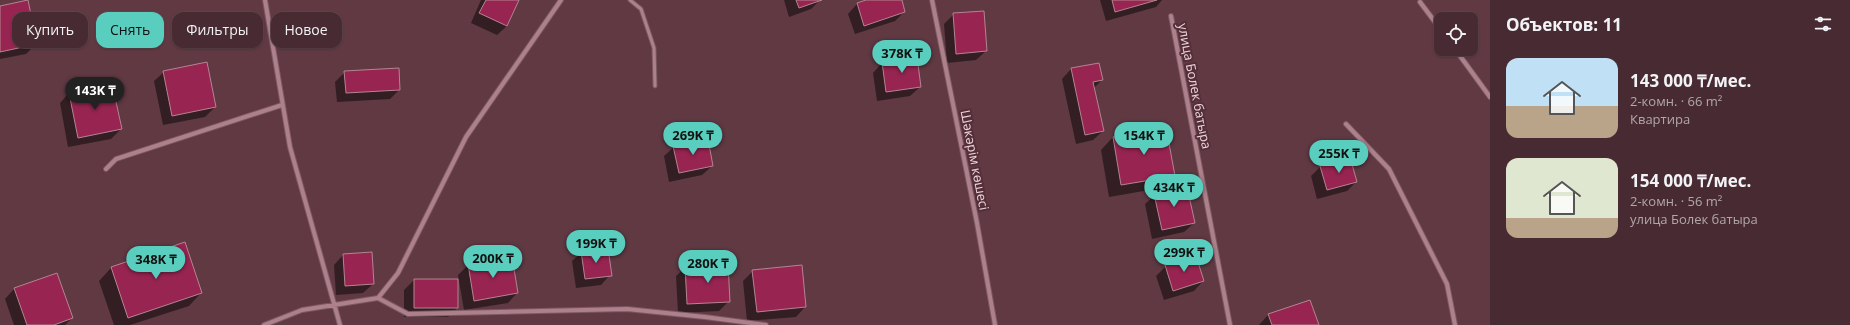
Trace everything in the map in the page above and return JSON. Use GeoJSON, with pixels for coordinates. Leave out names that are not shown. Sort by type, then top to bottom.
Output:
{"type":"FeatureCollection","features":[{"type":"Feature","properties":{"kind":"street"},"geometry":{"type":"LineString","coordinates":[[265,0],[290,147],[333,306],[340,325]]}},
{"type":"Feature","properties":{"kind":"street"},"geometry":{"type":"LineString","coordinates":[[378,298],[398,273],[466,137],[561,0]]}},
{"type":"Feature","properties":{"kind":"street","name":"Шәкәрім көшесі"},"geometry":{"type":"LineString","coordinates":[[932,0],[976,215],[995,325]]}},
{"type":"Feature","properties":{"kind":"street"},"geometry":{"type":"LineString","coordinates":[[1420,2],[1434,21]]}},
{"type":"Feature","properties":{"kind":"street","name":"улица Болек батыра"},"geometry":{"type":"LineString","coordinates":[[1171,16],[1230,325]]}},
{"type":"Feature","properties":{"kind":"street"},"geometry":{"type":"LineString","coordinates":[[1460,56],[1490,96]]}},
{"type":"Feature","properties":{"kind":"street"},"geometry":{"type":"LineString","coordinates":[[106,170],[116,159],[282,106]]}},
{"type":"Feature","properties":{"kind":"street"},"geometry":{"type":"LineString","coordinates":[[1346,124],[1389,169],[1447,284],[1455,325]]}},
{"type":"Feature","properties":{"kind":"street"},"geometry":{"type":"LineString","coordinates":[[264,325],[302,310],[378,298],[408,314],[627,309],[705,316],[766,325]]}},
{"type":"Feature","properties":{"kind":"lane"},"geometry":{"type":"LineString","coordinates":[[630,0],[641,9],[654,48],[655,86]]}},
{"type":"Feature","properties":{"kind":"building"},"geometry":{"type":"Polygon","coordinates":[[[28,0],[30,12],[12,12],[12,48],[18,48],[0,52],[0,6],[28,0]]]}},
{"type":"Feature","properties":{"kind":"building"},"geometry":{"type":"Polygon","coordinates":[[[486,0],[519,0],[507,26],[479,13],[486,0]]]}},
{"type":"Feature","properties":{"kind":"building"},"geometry":{"type":"Polygon","coordinates":[[[796,0],[822,0],[799,8],[796,0]]]}},
{"type":"Feature","properties":{"kind":"building"},"geometry":{"type":"Polygon","coordinates":[[[866,0],[902,0],[905,12],[864,26],[857,3],[866,0]]]}},
{"type":"Feature","properties":{"kind":"building"},"geometry":{"type":"Polygon","coordinates":[[[1112,0],[1157,0],[1115,12],[1112,0]]]}},
{"type":"Feature","properties":{"kind":"building"},"geometry":{"type":"Polygon","coordinates":[[[984,11],[987,51],[956,54],[953,13],[984,11]]]}},
{"type":"Feature","properties":{"kind":"building"},"geometry":{"type":"Polygon","coordinates":[[[917,57],[921,87],[886,92],[882,62],[917,57]]]}},
{"type":"Feature","properties":{"kind":"building"},"geometry":{"type":"Polygon","coordinates":[[[207,62],[216,107],[172,116],[163,71],[207,62]]]}},
{"type":"Feature","properties":{"kind":"building"},"geometry":{"type":"Polygon","coordinates":[[[1099,63],[1103,80],[1093,82],[1104,131],[1085,135],[1071,68],[1099,63]]]}},
{"type":"Feature","properties":{"kind":"building"},"geometry":{"type":"Polygon","coordinates":[[[399,68],[400,90],[346,93],[344,71],[399,68]]]}},
{"type":"Feature","properties":{"kind":"building"},"geometry":{"type":"Polygon","coordinates":[[[112,84],[122,129],[78,138],[69,93],[112,84]]]}},
{"type":"Feature","properties":{"kind":"building"},"geometry":{"type":"Polygon","coordinates":[[[1166,127],[1175,176],[1121,185],[1113,137],[1166,127]]]}},
{"type":"Feature","properties":{"kind":"building"},"geometry":{"type":"Polygon","coordinates":[[[708,139],[713,166],[679,173],[673,146],[708,139]]]}},
{"type":"Feature","properties":{"kind":"building"},"geometry":{"type":"Polygon","coordinates":[[[1350,157],[1357,182],[1327,190],[1320,166],[1350,157]]]}},
{"type":"Feature","properties":{"kind":"building"},"geometry":{"type":"Polygon","coordinates":[[[1187,187],[1195,223],[1162,230],[1154,194],[1187,187]]]}},
{"type":"Feature","properties":{"kind":"building"},"geometry":{"type":"Polygon","coordinates":[[[185,242],[202,293],[128,318],[111,267],[185,242]]]}},
{"type":"Feature","properties":{"kind":"building"},"geometry":{"type":"Polygon","coordinates":[[[608,248],[612,276],[585,279],[581,251],[608,248]]]}},
{"type":"Feature","properties":{"kind":"building"},"geometry":{"type":"Polygon","coordinates":[[[372,252],[374,284],[345,286],[343,254],[372,252]]]}},
{"type":"Feature","properties":{"kind":"building"},"geometry":{"type":"Polygon","coordinates":[[[1196,256],[1204,281],[1173,291],[1165,265],[1196,256]]]}},
{"type":"Feature","properties":{"kind":"building"},"geometry":{"type":"Polygon","coordinates":[[[512,257],[518,293],[474,301],[468,264],[512,257]]]}},
{"type":"Feature","properties":{"kind":"building"},"geometry":{"type":"Polygon","coordinates":[[[728,263],[730,302],[687,304],[685,266],[728,263]]]}},
{"type":"Feature","properties":{"kind":"building"},"geometry":{"type":"Polygon","coordinates":[[[802,265],[806,307],[757,312],[752,270],[802,265]]]}},
{"type":"Feature","properties":{"kind":"building"},"geometry":{"type":"Polygon","coordinates":[[[57,273],[73,318],[54,325],[27,325],[14,288],[57,273]]]}},
{"type":"Feature","properties":{"kind":"building"},"geometry":{"type":"Polygon","coordinates":[[[414,279],[458,279],[458,308],[414,308],[414,279]]]}},
{"type":"Feature","properties":{"kind":"building"},"geometry":{"type":"Polygon","coordinates":[[[1310,300],[1319,325],[1272,325],[1268,314],[1310,300]]]}}]}
